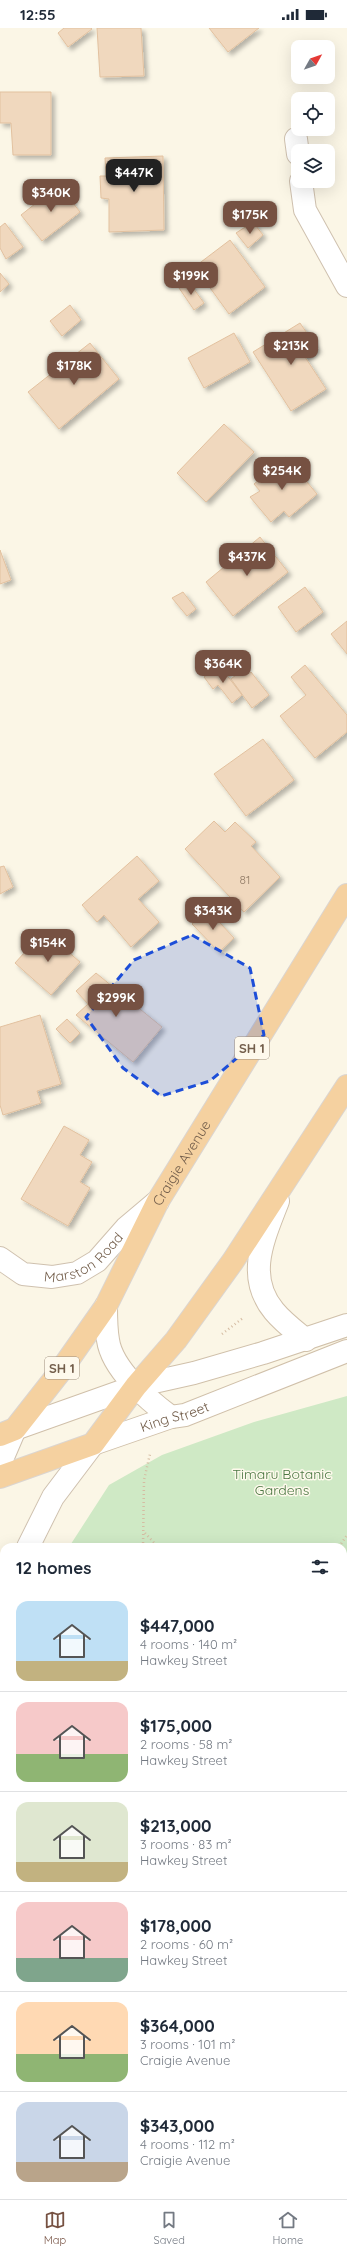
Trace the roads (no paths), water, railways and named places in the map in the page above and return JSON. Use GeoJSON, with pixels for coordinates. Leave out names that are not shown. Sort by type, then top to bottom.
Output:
{"type":"FeatureCollection","features":[{"type":"Feature","properties":{"kind":"highway","name":"Craigie Avenue"},"geometry":{"type":"LineString","coordinates":[[8,1432],[59,1373],[106,1306],[158,1202],[347,895]]}},
{"type":"Feature","properties":{"kind":"highway"},"geometry":{"type":"LineString","coordinates":[[93,1444],[136,1386],[176,1340],[233,1261],[347,1086]]}},
{"type":"Feature","properties":{"kind":"highway","name":"King Street"},"geometry":{"type":"LineString","coordinates":[[0,1477],[93,1444]]}},
{"type":"Feature","properties":{"kind":"main road"},"geometry":{"type":"LineString","coordinates":[[302,188],[305,210],[347,286]]}},
{"type":"Feature","properties":{"kind":"main road"},"geometry":{"type":"LineString","coordinates":[[285,1181],[260,1248],[258,1281],[273,1310],[306,1340]]}},
{"type":"Feature","properties":{"kind":"main road","name":"Marston Road"},"geometry":{"type":"LineString","coordinates":[[0,1258],[23,1274],[52,1277],[77,1273],[97,1261],[126,1228],[158,1202]]}},
{"type":"Feature","properties":{"kind":"main road"},"geometry":{"type":"LineString","coordinates":[[106,1306],[108,1342],[113,1356],[136,1386],[152,1403],[171,1417]]}},
{"type":"Feature","properties":{"kind":"main road"},"geometry":{"type":"LineString","coordinates":[[0,1464],[8,1432],[136,1386],[194,1373],[306,1340],[347,1325]]}},
{"type":"Feature","properties":{"kind":"main road","name":"King Street"},"geometry":{"type":"LineString","coordinates":[[93,1444],[171,1417],[185,1415],[347,1350]]}},
{"type":"Feature","properties":{"kind":"main road"},"geometry":{"type":"LineString","coordinates":[[30,1543],[52,1497],[93,1444]]}},
{"type":"Feature","properties":{"kind":"park label","name":"Timaru Botanic Gardens"},"geometry":{"type":"Point","coordinates":[282,1482]}}]}
